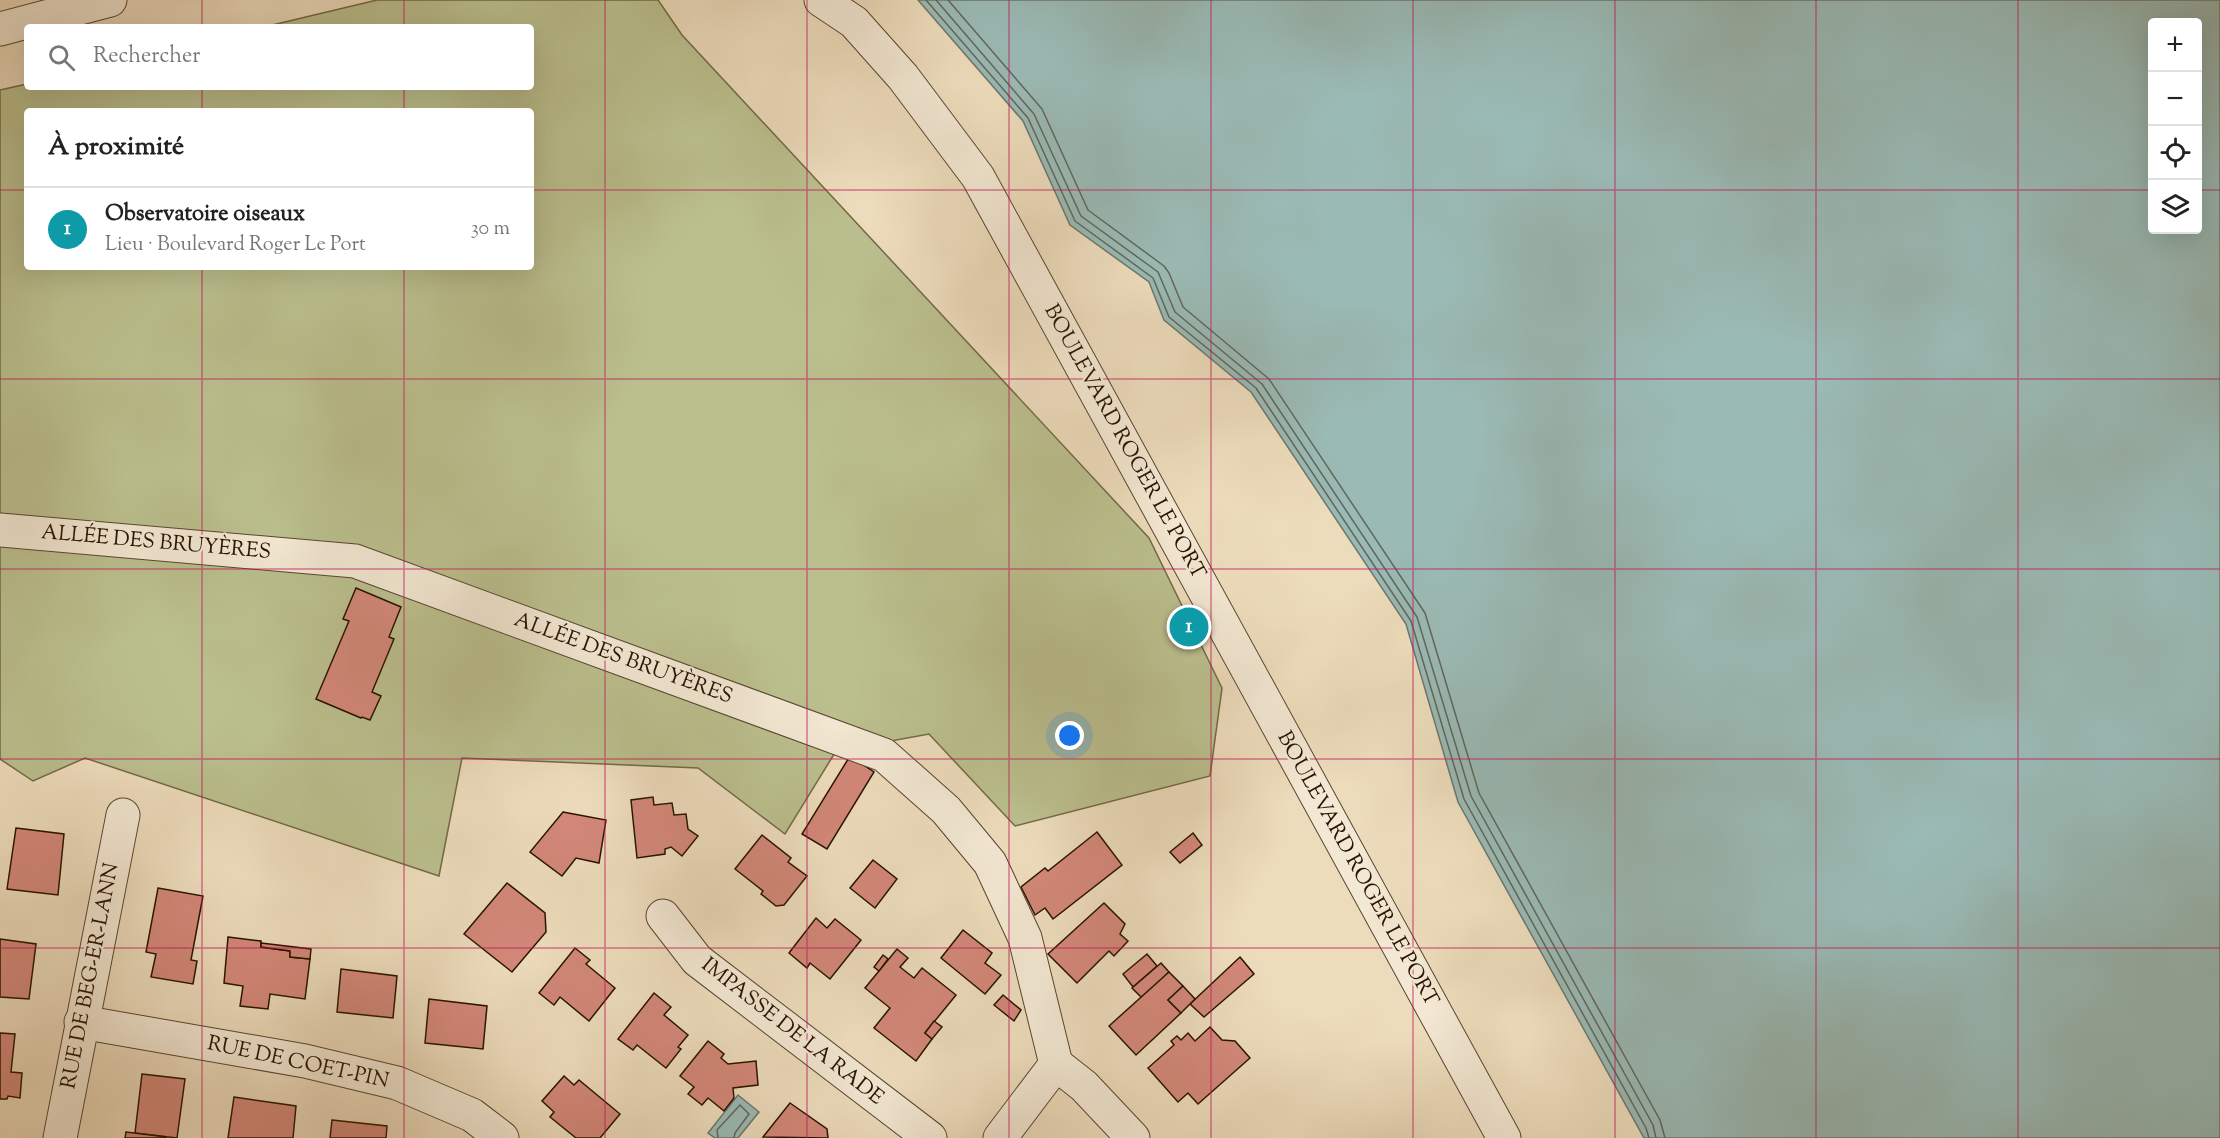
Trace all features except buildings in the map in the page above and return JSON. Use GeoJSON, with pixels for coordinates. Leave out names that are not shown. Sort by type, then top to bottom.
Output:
{"type":"FeatureCollection","features":[{"type":"Feature","properties":{"kind":"street"},"geometry":{"type":"LineString","coordinates":[[0,29],[110,0]]}},
{"type":"Feature","properties":{"kind":"street","name":"BOULEVARD ROGER LE PORT"},"geometry":{"type":"LineString","coordinates":[[821,0],[854,22],[903,77],[978,177],[1504,1138]]}},
{"type":"Feature","properties":{"kind":"street","name":"ALLÉE DES BRUYÈRES"},"geometry":{"type":"LineString","coordinates":[[0,530],[355,561],[884,755],[946,810],[990,863],[1025,938],[1056,1064]]}},
{"type":"Feature","properties":{"kind":"street","name":"RUE DE BEG-ER-LANN"},"geometry":{"type":"LineString","coordinates":[[60,1138],[123,815]]}},
{"type":"Feature","properties":{"kind":"street","name":"IMPASSE DE LA RADE"},"geometry":{"type":"LineString","coordinates":[[663,916],[697,960],[930,1138]]}},
{"type":"Feature","properties":{"kind":"street","name":"RUE DE COET-PIN"},"geometry":{"type":"LineString","coordinates":[[81,1022],[305,1061],[397,1083],[472,1115],[502,1138]]}},
{"type":"Feature","properties":{"kind":"street"},"geometry":{"type":"LineString","coordinates":[[1000,1138],[1056,1064],[1084,1086],[1133,1138]]}},
{"type":"Feature","properties":{"kind":"green space"},"geometry":{"type":"Polygon","coordinates":[[[377,0],[658,0],[682,35],[1149,538],[1222,688],[1210,776],[1015,826],[929,734],[836,751],[785,834],[698,768],[462,758],[439,876],[85,758],[33,781],[0,759],[0,90],[24,85],[24,90],[534,90],[534,24],[277,24],[377,0]]]}},
{"type":"Feature","properties":{"kind":"water"},"geometry":{"type":"Polygon","coordinates":[[[918,0],[2220,0],[2220,1138],[1644,1138],[1458,802],[1406,624],[1251,392],[1164,320],[1149,282],[1070,225],[1023,121],[918,0]]]}},
{"type":"Feature","properties":{"kind":"water"},"geometry":{"type":"Polygon","coordinates":[[[738,1095],[759,1112],[738,1138],[715,1138],[708,1133],[738,1095]]]}},
{"type":"Feature","properties":{"kind":"place","name":"Observatoire oiseaux"},"geometry":{"type":"Point","coordinates":[1189,627]}}]}
